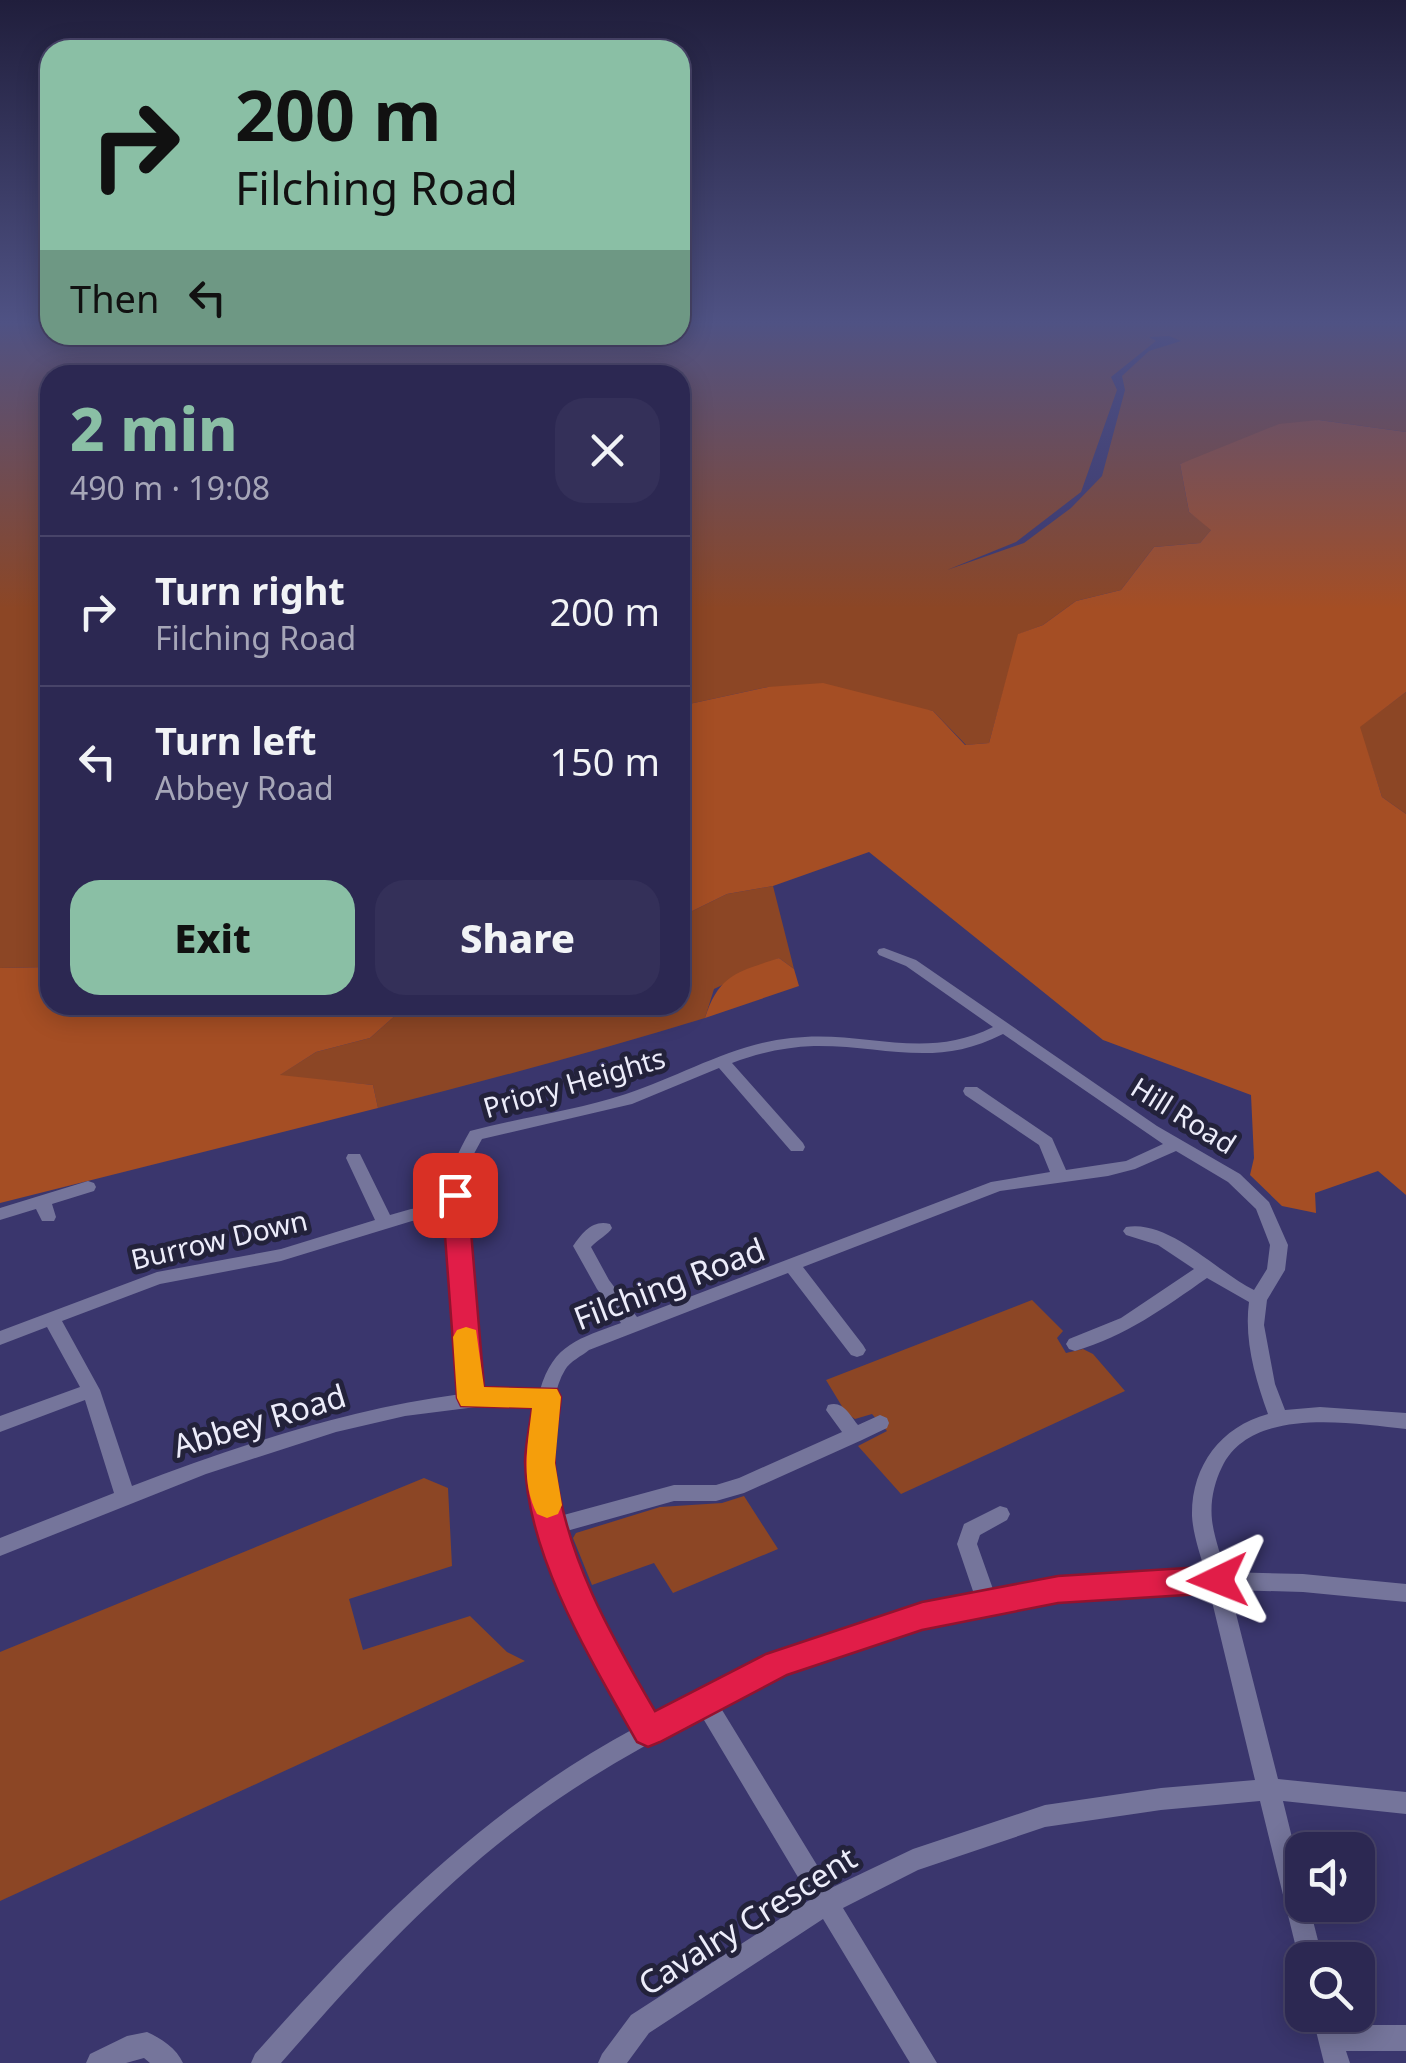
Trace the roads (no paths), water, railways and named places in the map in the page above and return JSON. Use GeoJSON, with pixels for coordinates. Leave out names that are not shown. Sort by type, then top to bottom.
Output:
{"type":"FeatureCollection","features":[{"type":"Feature","properties":{"kind":"street","name":"Hill Road"},"geometry":{"type":"LineString","coordinates":[[884,952],[911,964],[1175,1144],[1234,1178],[1263,1206],[1279,1246],[1276,1270],[1258,1299],[1255,1325],[1279,1420]]}},
{"type":"Feature","properties":{"kind":"street","name":"Priory Heights"},"geometry":{"type":"LineString","coordinates":[[471,1398],[456,1180],[476,1135],[627,1100],[790,1042],[937,1050],[981,1039],[1004,1028]]}},
{"type":"Feature","properties":{"kind":"street"},"geometry":{"type":"LineString","coordinates":[[723,1063],[797,1147]]}},
{"type":"Feature","properties":{"kind":"street"},"geometry":{"type":"LineString","coordinates":[[971,1091],[1046,1142],[1060,1176]]}},
{"type":"Feature","properties":{"kind":"street","name":"Filching Road"},"geometry":{"type":"LineString","coordinates":[[648,1731],[587,1623],[551,1527],[540,1463],[547,1397],[560,1362],[583,1345],[998,1186],[1123,1171],[1175,1144]]}},
{"type":"Feature","properties":{"kind":"street"},"geometry":{"type":"LineString","coordinates":[[354,1158],[385,1223]]}},
{"type":"Feature","properties":{"kind":"street"},"geometry":{"type":"LineString","coordinates":[[0,1214],[45,1209],[88,1187]]}},
{"type":"Feature","properties":{"kind":"street","name":"Burrow Down"},"geometry":{"type":"LineString","coordinates":[[0,1338],[157,1278],[281,1255],[424,1212],[456,1210]]}},
{"type":"Feature","properties":{"kind":"street"},"geometry":{"type":"LineString","coordinates":[[604,1228],[594,1232],[582,1246],[602,1284],[634,1327]]}},
{"type":"Feature","properties":{"kind":"street"},"geometry":{"type":"LineString","coordinates":[[1132,1231],[1154,1235],[1226,1285],[1258,1299]]}},
{"type":"Feature","properties":{"kind":"street"},"geometry":{"type":"LineString","coordinates":[[793,1267],[857,1350]]}},
{"type":"Feature","properties":{"kind":"street"},"geometry":{"type":"LineString","coordinates":[[1075,1344],[1101,1346],[1205,1270]]}},
{"type":"Feature","properties":{"kind":"street"},"geometry":{"type":"LineString","coordinates":[[51,1318],[92,1390],[125,1495]]}},
{"type":"Feature","properties":{"kind":"street"},"geometry":{"type":"LineString","coordinates":[[0,1424],[92,1390]]}},
{"type":"Feature","properties":{"kind":"street","name":"Abbey Road"},"geometry":{"type":"LineString","coordinates":[[0,1547],[125,1495],[277,1440],[471,1398],[547,1397]]}},
{"type":"Feature","properties":{"kind":"street"},"geometry":{"type":"LineString","coordinates":[[835,1410],[855,1435]]}},
{"type":"Feature","properties":{"kind":"street"},"geometry":{"type":"LineString","coordinates":[[1307,1942],[1202,1519],[1206,1480],[1224,1445],[1253,1425],[1310,1415],[1406,1421]]}},
{"type":"Feature","properties":{"kind":"street"},"geometry":{"type":"LineString","coordinates":[[551,1527],[674,1493],[716,1492],[744,1485],[880,1422]]}},
{"type":"Feature","properties":{"kind":"street"},"geometry":{"type":"LineString","coordinates":[[988,1603],[967,1544],[971,1530],[1000,1514]]}},
{"type":"Feature","properties":{"kind":"street"},"geometry":{"type":"LineString","coordinates":[[264,2063],[349,1966],[500,1828],[583,1770],[648,1731],[778,1664],[852,1636],[988,1603],[1112,1584],[1218,1580],[1350,1585],[1406,1592]]}},
{"type":"Feature","properties":{"kind":"street"},"geometry":{"type":"LineString","coordinates":[[703,1700],[924,2063]]}},
{"type":"Feature","properties":{"kind":"street","name":"Cavalry Crescent"},"geometry":{"type":"LineString","coordinates":[[610,2063],[640,2024],[827,1903],[913,1860],[1045,1816],[1161,1799],[1271,1790],[1406,1802]]}},
{"type":"Feature","properties":{"kind":"street"},"geometry":{"type":"LineString","coordinates":[[1330,2039],[1406,2038]]}},
{"type":"Feature","properties":{"kind":"street"},"geometry":{"type":"LineString","coordinates":[[99,2063],[127,2049],[147,2045],[170,2063]]}}]}
